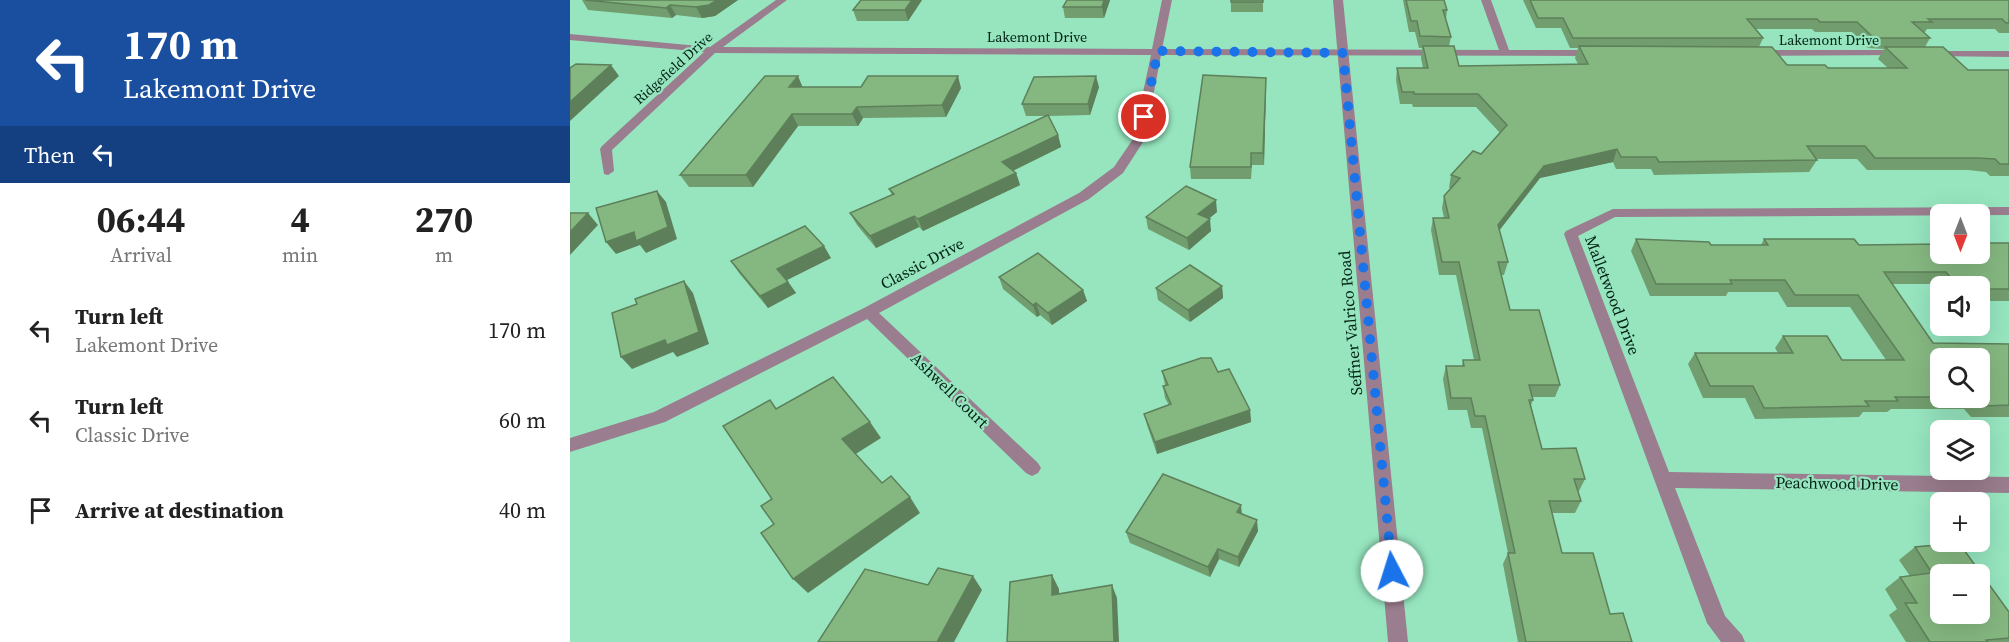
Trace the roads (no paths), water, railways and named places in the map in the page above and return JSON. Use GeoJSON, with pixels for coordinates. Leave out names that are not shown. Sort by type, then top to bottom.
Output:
{"type":"FeatureCollection","features":[{"type":"Feature","properties":{"kind":"street","name":"Ridgefield Drive"},"geometry":{"type":"LineString","coordinates":[[608,171],[606,149],[712,50],[782,0]]}},
{"type":"Feature","properties":{"kind":"street","name":"Classic Drive"},"geometry":{"type":"LineString","coordinates":[[570,444],[659,417],[869,312],[1084,196],[1119,170],[1139,140],[1167,0]]}},
{"type":"Feature","properties":{"kind":"street","name":"Seffner Valrico Road"},"geometry":{"type":"LineString","coordinates":[[1338,0],[1398,642]]}},
{"type":"Feature","properties":{"kind":"street"},"geometry":{"type":"LineString","coordinates":[[1486,0],[1505,53]]}},
{"type":"Feature","properties":{"kind":"street","name":"Lakemont Drive"},"geometry":{"type":"LineString","coordinates":[[570,37],[712,50],[1613,53]]}},
{"type":"Feature","properties":{"kind":"street","name":"Lakemont Drive"},"geometry":{"type":"LineString","coordinates":[[1745,53],[1913,53]]}},
{"type":"Feature","properties":{"kind":"street"},"geometry":{"type":"LineString","coordinates":[[1925,53],[2009,54]]}},
{"type":"Feature","properties":{"kind":"street","name":"Malletwood Drive"},"geometry":{"type":"LineString","coordinates":[[1736,642],[1717,623],[1571,234],[1613,213],[2009,211]]}},
{"type":"Feature","properties":{"kind":"street","name":"Ashwell Court"},"geometry":{"type":"LineString","coordinates":[[869,312],[1032,468]]}},
{"type":"Feature","properties":{"kind":"street","name":"Peachwood Drive"},"geometry":{"type":"LineString","coordinates":[[1664,480],[2009,485]]}}]}
